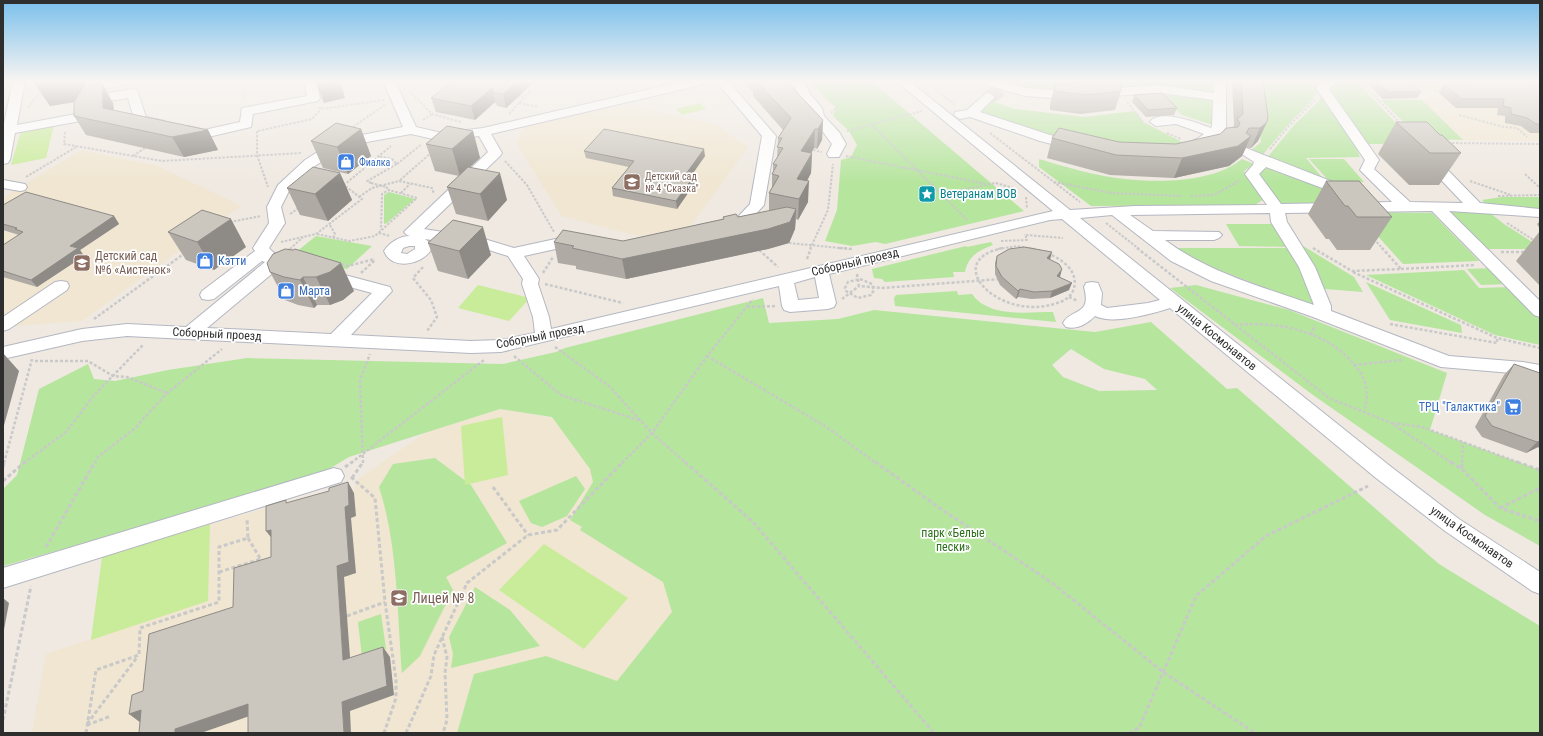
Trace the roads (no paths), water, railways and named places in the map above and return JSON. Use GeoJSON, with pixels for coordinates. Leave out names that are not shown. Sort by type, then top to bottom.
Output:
{"type":"FeatureCollection","features":[{"type":"Feature","properties":{"kind":"street"},"geometry":{"type":"LineString","coordinates":[[3,160],[11,115]]}},
{"type":"Feature","properties":{"kind":"street"},"geometry":{"type":"LineString","coordinates":[[8,130],[81,117],[82,115]]}},
{"type":"Feature","properties":{"kind":"street"},"geometry":{"type":"LineString","coordinates":[[139,115],[140,119],[204,134],[246,118],[259,115]]}},
{"type":"Feature","properties":{"kind":"street"},"geometry":{"type":"LineString","coordinates":[[404,115],[411,130]]}},
{"type":"Feature","properties":{"kind":"street"},"geometry":{"type":"LineString","coordinates":[[190,333],[270,256],[277,224],[282,214],[274,207],[285,185],[310,163],[341,143],[411,130],[433,135],[450,136],[483,132],[554,115]]}},
{"type":"Feature","properties":{"kind":"street"},"geometry":{"type":"LineString","coordinates":[[713,235],[741,222],[757,205],[769,136],[751,115]]}},
{"type":"Feature","properties":{"kind":"street"},"geometry":{"type":"LineString","coordinates":[[817,115],[818,118],[834,134],[838,144],[834,154]]}},
{"type":"Feature","properties":{"kind":"street","name":"улица Космонавтов"},"geometry":{"type":"LineString","coordinates":[[944,115],[1383,472],[1452,525],[1540,584]]}},
{"type":"Feature","properties":{"kind":"street"},"geometry":{"type":"LineString","coordinates":[[948,119],[963,115]]}},
{"type":"Feature","properties":{"kind":"street"},"geometry":{"type":"LineString","coordinates":[[972,115],[1089,150]]}},
{"type":"Feature","properties":{"kind":"street"},"geometry":{"type":"LineString","coordinates":[[1175,153],[1195,148],[1210,136],[1219,127],[1219,115]]}},
{"type":"Feature","properties":{"kind":"street"},"geometry":{"type":"LineString","coordinates":[[1345,115],[1372,160],[1367,170],[1406,206]]}},
{"type":"Feature","properties":{"kind":"street"},"geometry":{"type":"LineString","coordinates":[[1156,122],[1177,120],[1223,143]]}},
{"type":"Feature","properties":{"kind":"street"},"geometry":{"type":"LineString","coordinates":[[483,132],[495,153],[401,236],[481,243],[514,252],[560,243],[592,248]]}},
{"type":"Feature","properties":{"kind":"street"},"geometry":{"type":"LineString","coordinates":[[1365,148],[1381,148]]}},
{"type":"Feature","properties":{"kind":"street"},"geometry":{"type":"LineString","coordinates":[[1420,149],[1474,206]]}},
{"type":"Feature","properties":{"kind":"street"},"geometry":{"type":"LineString","coordinates":[[1246,152],[1261,160],[1387,206]]}},
{"type":"Feature","properties":{"kind":"street"},"geometry":{"type":"LineString","coordinates":[[1261,160],[1260,166],[1252,174],[1277,209],[1279,222],[1307,267],[1315,284],[1323,306],[1318,321]]}},
{"type":"Feature","properties":{"kind":"street","name":"Соборный проезд"},"geometry":{"type":"LineString","coordinates":[[3,353],[82,335],[127,330],[471,347],[496,351],[781,273],[820,271],[1050,216],[1066,214],[1110,216],[1188,203],[1277,209],[1387,206],[1474,206],[1540,213]]}},
{"type":"Feature","properties":{"kind":"street"},"geometry":{"type":"LineString","coordinates":[[1436,206],[1540,311]]}},
{"type":"Feature","properties":{"kind":"street"},"geometry":{"type":"LineString","coordinates":[[1110,216],[1149,236],[1177,257],[1196,268],[1318,321],[1447,362],[1523,368],[1540,372]]}},
{"type":"Feature","properties":{"kind":"street"},"geometry":{"type":"LineString","coordinates":[[1149,236],[1214,235]]}},
{"type":"Feature","properties":{"kind":"street"},"geometry":{"type":"LineString","coordinates":[[514,252],[531,279],[530,284],[541,317],[544,337]]}},
{"type":"Feature","properties":{"kind":"street"},"geometry":{"type":"LineString","coordinates":[[270,256],[311,271],[384,291],[334,341]]}},
{"type":"Feature","properties":{"kind":"street"},"geometry":{"type":"LineString","coordinates":[[208,295],[270,256]]}},
{"type":"Feature","properties":{"kind":"street"},"geometry":{"type":"LineString","coordinates":[[781,273],[788,288],[790,306],[828,303],[824,277],[820,271]]}},
{"type":"Feature","properties":{"kind":"street"},"geometry":{"type":"LineString","coordinates":[[3,325],[60,286]]}},
{"type":"Feature","properties":{"kind":"street"},"geometry":{"type":"LineString","coordinates":[[1072,323],[1086,317],[1092,308],[1094,296],[1092,287]]}},
{"type":"Feature","properties":{"kind":"street"},"geometry":{"type":"LineString","coordinates":[[1092,308],[1105,314],[1149,309],[1174,301]]}},
{"type":"Feature","properties":{"kind":"street"},"geometry":{"type":"LineString","coordinates":[[3,578],[343,477]]}},
{"type":"Feature","properties":{"kind":"place","name":"Фиалка"},"geometry":{"type":"Point","coordinates":[346,162]}},
{"type":"Feature","properties":{"kind":"place","name":"Детский сад № 4 \"Сказка\""},"geometry":{"type":"Point","coordinates":[632,182]}},
{"type":"Feature","properties":{"kind":"place","name":"Ветеранам ВОВ"},"geometry":{"type":"Point","coordinates":[927,194]}},
{"type":"Feature","properties":{"kind":"place","name":"Кэтти"},"geometry":{"type":"Point","coordinates":[205,261]}},
{"type":"Feature","properties":{"kind":"place","name":"Детский сад №6 «Аистенок»"},"geometry":{"type":"Point","coordinates":[82,263]}},
{"type":"Feature","properties":{"kind":"place","name":"Марта"},"geometry":{"type":"Point","coordinates":[286,291]}},
{"type":"Feature","properties":{"kind":"place","name":"ТРЦ \"Галактика\""},"geometry":{"type":"Point","coordinates":[1513,407]}},
{"type":"Feature","properties":{"kind":"place","name":"Лицей № 8"},"geometry":{"type":"Point","coordinates":[399,598]}},
{"type":"Feature","properties":{"kind":"park label","name":"парк «Белые пески»"},"geometry":{"type":"Point","coordinates":[953,540]}}]}
